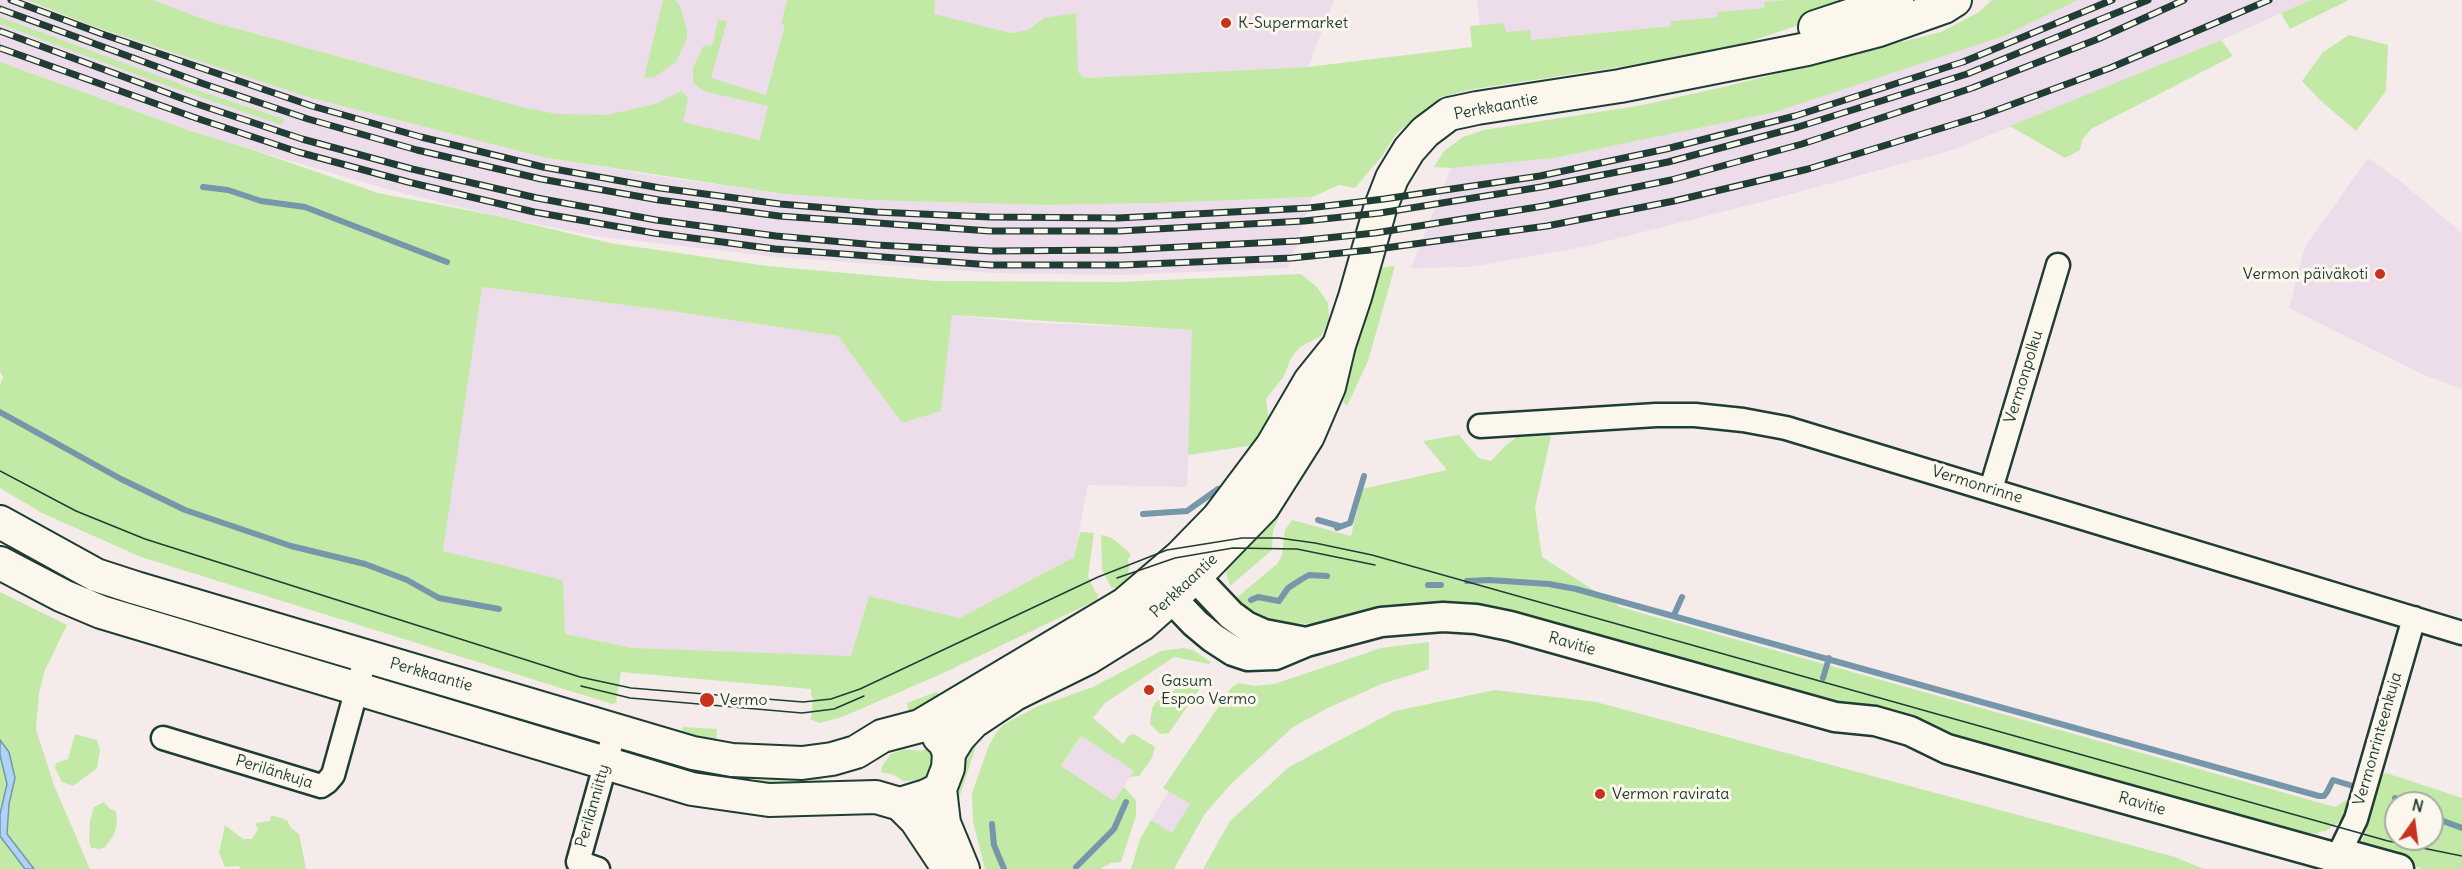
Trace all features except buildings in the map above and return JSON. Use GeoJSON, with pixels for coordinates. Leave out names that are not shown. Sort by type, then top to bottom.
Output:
{"type":"FeatureCollection","features":[{"type":"Feature","properties":{"kind":"main road","name":"Perkkaantie"},"geometry":{"type":"LineString","coordinates":[[1728,63],[1807,30],[1897,0]]}},
{"type":"Feature","properties":{"kind":"main road","name":"Perkkaantie"},"geometry":{"type":"LineString","coordinates":[[949,753],[959,737],[973,722],[1015,694],[1088,658],[1130,633],[1163,589],[1263,507],[1308,436],[1329,387],[1339,345],[1380,209],[1392,178],[1409,150],[1425,132],[1449,114],[1620,86],[1807,49],[1879,30],[1944,7],[1955,0]]}},
{"type":"Feature","properties":{"kind":"main road","name":"Perkkaantie"},"geometry":{"type":"LineString","coordinates":[[0,522],[96,575],[693,753],[732,760],[801,763],[832,759],[856,752],[873,742]]}},
{"type":"Feature","properties":{"kind":"main road","name":"Perkkaantie"},"geometry":{"type":"LineString","coordinates":[[0,563],[63,596],[101,612],[692,789],[769,800],[888,800]]}},
{"type":"Feature","properties":{"kind":"main road","name":"Perkkaantie"},"geometry":{"type":"LineString","coordinates":[[920,726],[981,688],[1109,615],[1163,589]]}},
{"type":"Feature","properties":{"kind":"main road"},"geometry":{"type":"LineString","coordinates":[[948,869],[916,820],[867,787],[864,774],[867,755],[873,742],[882,736],[896,730],[920,726],[936,734],[945,743],[949,753],[948,768],[940,789],[944,823],[963,869]]}},
{"type":"Feature","properties":{"kind":"main road"},"geometry":{"type":"LineString","coordinates":[[888,800],[926,796],[940,789]]}},
{"type":"Feature","properties":{"kind":"street","name":"Vermonpolku"},"geometry":{"type":"LineString","coordinates":[[1991,489],[2058,265]]}},
{"type":"Feature","properties":{"kind":"street","name":"Vermonrinne"},"geometry":{"type":"LineString","coordinates":[[1480,426],[1656,415],[1695,415],[1743,420],[1806,434],[2462,633]]}},
{"type":"Feature","properties":{"kind":"street","name":"Ravitie"},"geometry":{"type":"LineString","coordinates":[[1186,568],[1231,615],[1246,626],[1264,634],[1306,642]]}},
{"type":"Feature","properties":{"kind":"street","name":"Ravitie"},"geometry":{"type":"LineString","coordinates":[[1163,589],[1195,623],[1213,638],[1233,651],[1248,656],[1275,655],[1306,642],[1350,629],[1401,620],[1443,617],[1476,619],[1510,626],[1835,717],[1875,720],[1910,730],[1947,749],[2343,863],[2352,856],[2399,869]]}},
{"type":"Feature","properties":{"kind":"street","name":"Vermonrinteenkuja"},"geometry":{"type":"LineString","coordinates":[[2343,863],[2414,618]]}},
{"type":"Feature","properties":{"kind":"street","name":"Perilänkuja"},"geometry":{"type":"LineString","coordinates":[[163,738],[321,786],[333,775],[366,656]]}},
{"type":"Feature","properties":{"kind":"street","name":"Perilänniitty"},"geometry":{"type":"LineString","coordinates":[[598,869],[578,862],[615,730]]}},
{"type":"Feature","properties":{"kind":"shaded area"},"geometry":{"type":"Polygon","coordinates":[[[0,0],[27,0],[90,25],[311,98],[547,158],[663,177],[784,194],[869,200],[1043,205],[1312,197],[1288,268],[1123,275],[995,273],[777,257],[595,236],[501,217],[394,191],[304,165],[191,131],[0,62],[0,0]]]}},
{"type":"Feature","properties":{"kind":"shaded area"},"geometry":{"type":"Polygon","coordinates":[[[153,0],[787,0],[781,24],[805,31],[761,140],[683,122],[614,126],[526,108],[209,21],[153,0]]]}},
{"type":"Feature","properties":{"kind":"shaded area"},"geometry":{"type":"Polygon","coordinates":[[[935,0],[1334,0],[1308,67],[1085,78],[1078,72],[1044,18],[1028,30],[1011,33],[934,14],[935,0]]]}},
{"type":"Feature","properties":{"kind":"shaded area"},"geometry":{"type":"Polygon","coordinates":[[[1477,0],[1789,1],[1764,2],[1765,8],[1718,12],[1718,17],[1672,21],[1671,26],[1531,40],[1505,32],[1504,23],[1480,25],[1477,0]]]}},
{"type":"Feature","properties":{"kind":"shaded area"},"geometry":{"type":"Polygon","coordinates":[[[2078,0],[2311,0],[2221,40],[1956,149],[1762,202],[1583,247],[1470,267],[1411,268],[1451,168],[1554,158],[1772,113],[2004,36],[2078,0]]]}},
{"type":"Feature","properties":{"kind":"shaded area","name":"Vermon päiväkoti"},"geometry":{"type":"Polygon","coordinates":[[[2368,158],[2401,182],[2462,233],[2462,389],[2422,374],[2289,308],[2305,247],[2368,158]]]}},
{"type":"Feature","properties":{"kind":"shaded area"},"geometry":{"type":"Polygon","coordinates":[[[481,287],[664,310],[838,336],[902,423],[941,411],[952,315],[1021,322],[1193,330],[1187,487],[1088,485],[1074,557],[960,618],[869,596],[851,657],[633,648],[564,634],[443,551],[481,287]]]}},
{"type":"Feature","properties":{"kind":"shaded area"},"geometry":{"type":"Polygon","coordinates":[[[1081,736],[1134,771],[1114,802],[1061,767],[1081,736]]]}},
{"type":"Feature","properties":{"kind":"shaded area"},"geometry":{"type":"Polygon","coordinates":[[[1169,791],[1191,804],[1172,833],[1151,820],[1169,791]]]}},
{"type":"Feature","properties":{"kind":"green space"},"geometry":{"type":"Polygon","coordinates":[[[27,0],[153,0],[209,21],[526,108],[557,114],[607,115],[655,104],[682,91],[688,98],[683,122],[760,140],[768,106],[703,91],[693,82],[693,68],[704,45],[710,46],[713,43],[718,20],[727,21],[711,78],[766,95],[785,25],[781,24],[787,0],[935,0],[934,14],[1011,33],[1028,30],[1044,18],[1076,13],[1078,72],[1085,78],[1308,67],[1472,47],[1470,26],[1480,25],[1504,23],[1506,32],[1530,30],[1531,40],[1671,26],[1671,21],[1718,17],[1717,12],[1765,8],[1764,2],[1874,0],[1733,47],[1679,58],[1474,89],[1441,97],[1396,134],[1382,156],[1355,188],[1339,185],[1312,197],[1043,205],[869,200],[784,194],[547,158],[311,98],[90,25],[27,0]]]}},
{"type":"Feature","properties":{"kind":"green space"},"geometry":{"type":"Polygon","coordinates":[[[663,0],[675,0],[680,6],[687,30],[687,39],[676,62],[654,77],[644,78],[663,0]]]}},
{"type":"Feature","properties":{"kind":"green space"},"geometry":{"type":"Polygon","coordinates":[[[1992,0],[2078,0],[2004,36],[1772,113],[1554,158],[1451,168],[1434,167],[1444,151],[1463,137],[1484,130],[1643,105],[1941,32],[1979,12],[1992,0]]]}},
{"type":"Feature","properties":{"kind":"green space"},"geometry":{"type":"Polygon","coordinates":[[[2311,0],[2349,0],[2290,29],[2281,13],[2311,0]]]}},
{"type":"Feature","properties":{"kind":"green space"},"geometry":{"type":"Polygon","coordinates":[[[0,17],[191,88],[284,119],[282,125],[0,24],[0,17]]]}},
{"type":"Feature","properties":{"kind":"green space"},"geometry":{"type":"Polygon","coordinates":[[[2349,35],[2388,45],[2386,91],[2356,131],[2302,81],[2323,52],[2349,35]]]}},
{"type":"Feature","properties":{"kind":"green space"},"geometry":{"type":"Polygon","coordinates":[[[2221,40],[2233,56],[2091,129],[2082,140],[2080,150],[2065,158],[2010,126],[2221,40]]]}},
{"type":"Feature","properties":{"kind":"green space"},"geometry":{"type":"Polygon","coordinates":[[[0,62],[191,131],[378,193],[497,216],[610,243],[767,266],[935,281],[1119,282],[1301,274],[1317,287],[1328,303],[1329,320],[1321,336],[1300,347],[1291,358],[1284,376],[1266,399],[1269,421],[1260,430],[1254,445],[1188,455],[1192,330],[952,315],[941,411],[902,423],[838,336],[664,310],[482,287],[443,551],[563,580],[565,634],[633,648],[851,656],[869,596],[960,618],[1074,557],[1080,532],[1094,533],[1088,576],[1098,593],[1097,600],[939,675],[842,717],[820,723],[809,719],[813,697],[811,689],[621,672],[616,701],[618,702],[612,704],[141,557],[42,513],[0,488],[0,385],[3,377],[0,372],[0,62]]]}},
{"type":"Feature","properties":{"kind":"green space"},"geometry":{"type":"Polygon","coordinates":[[[1395,266],[1368,361],[1347,406],[1339,397],[1378,268],[1395,266]]]}},
{"type":"Feature","properties":{"kind":"green space"},"geometry":{"type":"Polygon","coordinates":[[[1459,435],[1479,458],[1491,461],[1517,437],[1551,436],[1535,508],[1542,557],[1620,607],[2335,807],[2355,795],[2342,823],[2340,821],[2318,834],[2291,831],[1511,616],[1318,624],[1280,623],[1251,610],[1235,599],[1277,564],[1282,555],[1285,530],[1292,520],[1351,536],[1362,489],[1447,470],[1423,441],[1459,435]]]}},
{"type":"Feature","properties":{"kind":"green space"},"geometry":{"type":"Polygon","coordinates":[[[1272,511],[1279,516],[1273,531],[1272,550],[1230,586],[1226,573],[1229,555],[1272,511]]]}},
{"type":"Feature","properties":{"kind":"green space"},"geometry":{"type":"Polygon","coordinates":[[[1101,535],[1112,538],[1129,552],[1131,557],[1128,559],[1127,579],[1129,581],[1124,591],[1111,587],[1102,570],[1101,535]]]}},
{"type":"Feature","properties":{"kind":"green space"},"geometry":{"type":"Polygon","coordinates":[[[0,592],[67,625],[45,670],[39,693],[36,729],[54,785],[90,869],[0,869],[0,592]]]}},
{"type":"Feature","properties":{"kind":"green space"},"geometry":{"type":"Polygon","coordinates":[[[1429,642],[1429,669],[1379,685],[1293,727],[1230,785],[1204,815],[1174,869],[1131,869],[1140,839],[1151,820],[1172,833],[1190,804],[1163,788],[1232,687],[1239,683],[1255,686],[1274,684],[1381,648],[1429,642]]]}},
{"type":"Feature","properties":{"kind":"green space"},"geometry":{"type":"Polygon","coordinates":[[[1183,648],[1193,650],[1211,662],[1209,664],[1174,657],[1105,703],[1093,718],[1123,744],[1128,736],[1134,734],[1155,747],[1152,758],[1139,776],[1130,777],[1134,771],[1081,736],[1061,766],[1114,801],[1124,787],[1136,801],[1136,816],[1121,862],[1111,863],[1100,869],[985,869],[973,822],[972,793],[989,745],[1003,725],[1036,707],[1093,687],[1161,651],[1183,648]]]}},
{"type":"Feature","properties":{"kind":"green space"},"geometry":{"type":"Polygon","coordinates":[[[1189,680],[1200,684],[1200,688],[1169,733],[1160,734],[1150,724],[1152,708],[1156,702],[1189,680]]]}},
{"type":"Feature","properties":{"kind":"green space","name":"Vermon ravirata"},"geometry":{"type":"Polygon","coordinates":[[[1495,690],[1596,702],[2175,857],[2204,869],[1203,869],[1230,821],[1289,767],[1395,711],[1495,690]]]}},
{"type":"Feature","properties":{"kind":"green space"},"geometry":{"type":"Polygon","coordinates":[[[936,692],[946,698],[924,709],[908,710],[907,703],[936,692]]]}},
{"type":"Feature","properties":{"kind":"green space"},"geometry":{"type":"Polygon","coordinates":[[[683,727],[717,729],[716,740],[681,736],[683,727]]]}},
{"type":"Feature","properties":{"kind":"green space"},"geometry":{"type":"Polygon","coordinates":[[[75,734],[97,740],[100,750],[97,768],[73,786],[62,782],[55,768],[56,763],[68,759],[75,734]]]}},
{"type":"Feature","properties":{"kind":"green space"},"geometry":{"type":"Polygon","coordinates":[[[977,734],[977,743],[956,808],[950,799],[960,761],[977,734]]]}},
{"type":"Feature","properties":{"kind":"green space"},"geometry":{"type":"Polygon","coordinates":[[[932,746],[935,749],[931,773],[923,780],[903,781],[894,775],[881,772],[882,766],[891,754],[904,749],[921,751],[932,746]]]}},
{"type":"Feature","properties":{"kind":"green space"},"geometry":{"type":"Polygon","coordinates":[[[675,768],[749,781],[804,774],[822,778],[822,784],[807,787],[717,782],[675,768]]]}},
{"type":"Feature","properties":{"kind":"green space"},"geometry":{"type":"Polygon","coordinates":[[[2386,773],[2441,791],[2384,791],[2384,851],[2444,851],[2444,792],[2462,798],[2462,869],[2423,869],[2359,851],[2366,830],[2363,829],[2371,783],[2386,773]]]}},
{"type":"Feature","properties":{"kind":"green space"},"geometry":{"type":"Polygon","coordinates":[[[104,802],[110,809],[116,811],[117,823],[114,835],[105,847],[91,848],[90,821],[94,807],[104,802]]]}},
{"type":"Feature","properties":{"kind":"green space"},"geometry":{"type":"Polygon","coordinates":[[[271,815],[287,820],[291,828],[299,834],[306,869],[225,867],[219,853],[225,825],[243,839],[252,839],[258,829],[255,823],[270,821],[271,815]]]}},
{"type":"Feature","properties":{"kind":"water"},"geometry":{"type":"Polygon","coordinates":[[[0,740],[9,752],[15,778],[9,804],[7,834],[34,869],[25,869],[0,836],[0,814],[7,784],[0,755],[0,740]]]}},
{"type":"Feature","properties":{"kind":"waterway"},"geometry":{"type":"LineString","coordinates":[[203,187],[228,190],[261,201],[305,207],[447,262]]}},
{"type":"Feature","properties":{"kind":"waterway"},"geometry":{"type":"LineString","coordinates":[[0,412],[121,479],[185,510],[291,546],[365,564],[407,580],[439,598],[499,609]]}},
{"type":"Feature","properties":{"kind":"waterway"},"geometry":{"type":"LineString","coordinates":[[1337,528],[1350,523],[1364,476]]}},
{"type":"Feature","properties":{"kind":"waterway"},"geometry":{"type":"LineString","coordinates":[[1143,514],[1187,511],[1218,489]]}},
{"type":"Feature","properties":{"kind":"waterway"},"geometry":{"type":"LineString","coordinates":[[1318,520],[1339,526]]}},
{"type":"Feature","properties":{"kind":"waterway"},"geometry":{"type":"LineString","coordinates":[[1251,600],[1258,597],[1279,601],[1288,588],[1309,575],[1327,576]]}},
{"type":"Feature","properties":{"kind":"waterway"},"geometry":{"type":"LineString","coordinates":[[1467,581],[1489,580],[1549,584],[1576,589],[2319,796],[2324,796],[2333,780],[2353,786]]}},
{"type":"Feature","properties":{"kind":"waterway"},"geometry":{"type":"LineString","coordinates":[[1428,585],[1441,585]]}},
{"type":"Feature","properties":{"kind":"waterway"},"geometry":{"type":"LineString","coordinates":[[1674,615],[1682,597]]}},
{"type":"Feature","properties":{"kind":"waterway"},"geometry":{"type":"LineString","coordinates":[[1823,678],[1829,658]]}},
{"type":"Feature","properties":{"kind":"waterway"},"geometry":{"type":"LineString","coordinates":[[1076,867],[1114,829],[1126,802]]}},
{"type":"Feature","properties":{"kind":"waterway"},"geometry":{"type":"LineString","coordinates":[[2444,821],[2462,828]]}},
{"type":"Feature","properties":{"kind":"waterway"},"geometry":{"type":"LineString","coordinates":[[992,824],[994,845],[1004,869]]}},
{"type":"Feature","properties":{"kind":"tram line"},"geometry":{"type":"LineString","coordinates":[[0,471],[76,511],[145,539],[580,677],[631,688],[803,702],[831,699],[860,689],[1098,577],[1167,550],[1242,538],[1279,538],[1315,543],[1372,555],[2388,841],[2462,856]]}},
{"type":"Feature","properties":{"kind":"tram line"},"geometry":{"type":"LineString","coordinates":[[1117,578],[1175,558],[1233,548],[1297,549],[1375,565]]}},
{"type":"Feature","properties":{"kind":"tram line"},"geometry":{"type":"LineString","coordinates":[[581,686],[630,698],[802,713],[834,709],[864,696]]}},
{"type":"Feature","properties":{"kind":"railway"},"geometry":{"type":"LineString","coordinates":[[11,0],[102,34],[312,106],[421,137],[543,167],[660,188],[780,204],[875,212],[990,217],[1118,218],[1309,208],[1384,199],[1540,176],[1666,149],[1795,116],[1963,62],[2112,0]]}},
{"type":"Feature","properties":{"kind":"railway"},"geometry":{"type":"LineString","coordinates":[[0,9],[204,84],[308,119],[417,150],[541,179],[659,200],[779,216],[990,231],[1119,231],[1304,221],[1380,213],[1541,187],[1668,162],[1798,127],[1967,74],[2148,0]]}},
{"type":"Feature","properties":{"kind":"railway"},"geometry":{"type":"LineString","coordinates":[[0,31],[197,104],[302,139],[412,169],[537,198],[656,220],[776,236],[876,245],[991,251],[1121,250],[1297,241],[1375,233],[1544,206],[1671,180],[1802,144],[1972,88],[2098,39],[2184,0]]}},
{"type":"Feature","properties":{"kind":"railway"},"geometry":{"type":"LineString","coordinates":[[0,48],[298,152],[408,182],[534,212],[654,233],[775,249],[991,265],[1122,265],[1292,258],[1370,250],[1547,226],[1674,201],[1808,169],[1981,116],[2110,68],[2269,0]]}},
{"type":"Feature","properties":{"kind":"place","name":"K-Supermarket"},"geometry":{"type":"Point","coordinates":[1226,23]}},
{"type":"Feature","properties":{"kind":"place","name":"Vermon päiväkoti"},"geometry":{"type":"Point","coordinates":[2380,274]}},
{"type":"Feature","properties":{"kind":"place","name":"Gasum Espoo Vermo"},"geometry":{"type":"Point","coordinates":[1149,690]}},
{"type":"Feature","properties":{"kind":"place","name":"Vermo"},"geometry":{"type":"Point","coordinates":[707,700]}},
{"type":"Feature","properties":{"kind":"place","name":"Vermon ravirata"},"geometry":{"type":"Point","coordinates":[1600,794]}}]}
